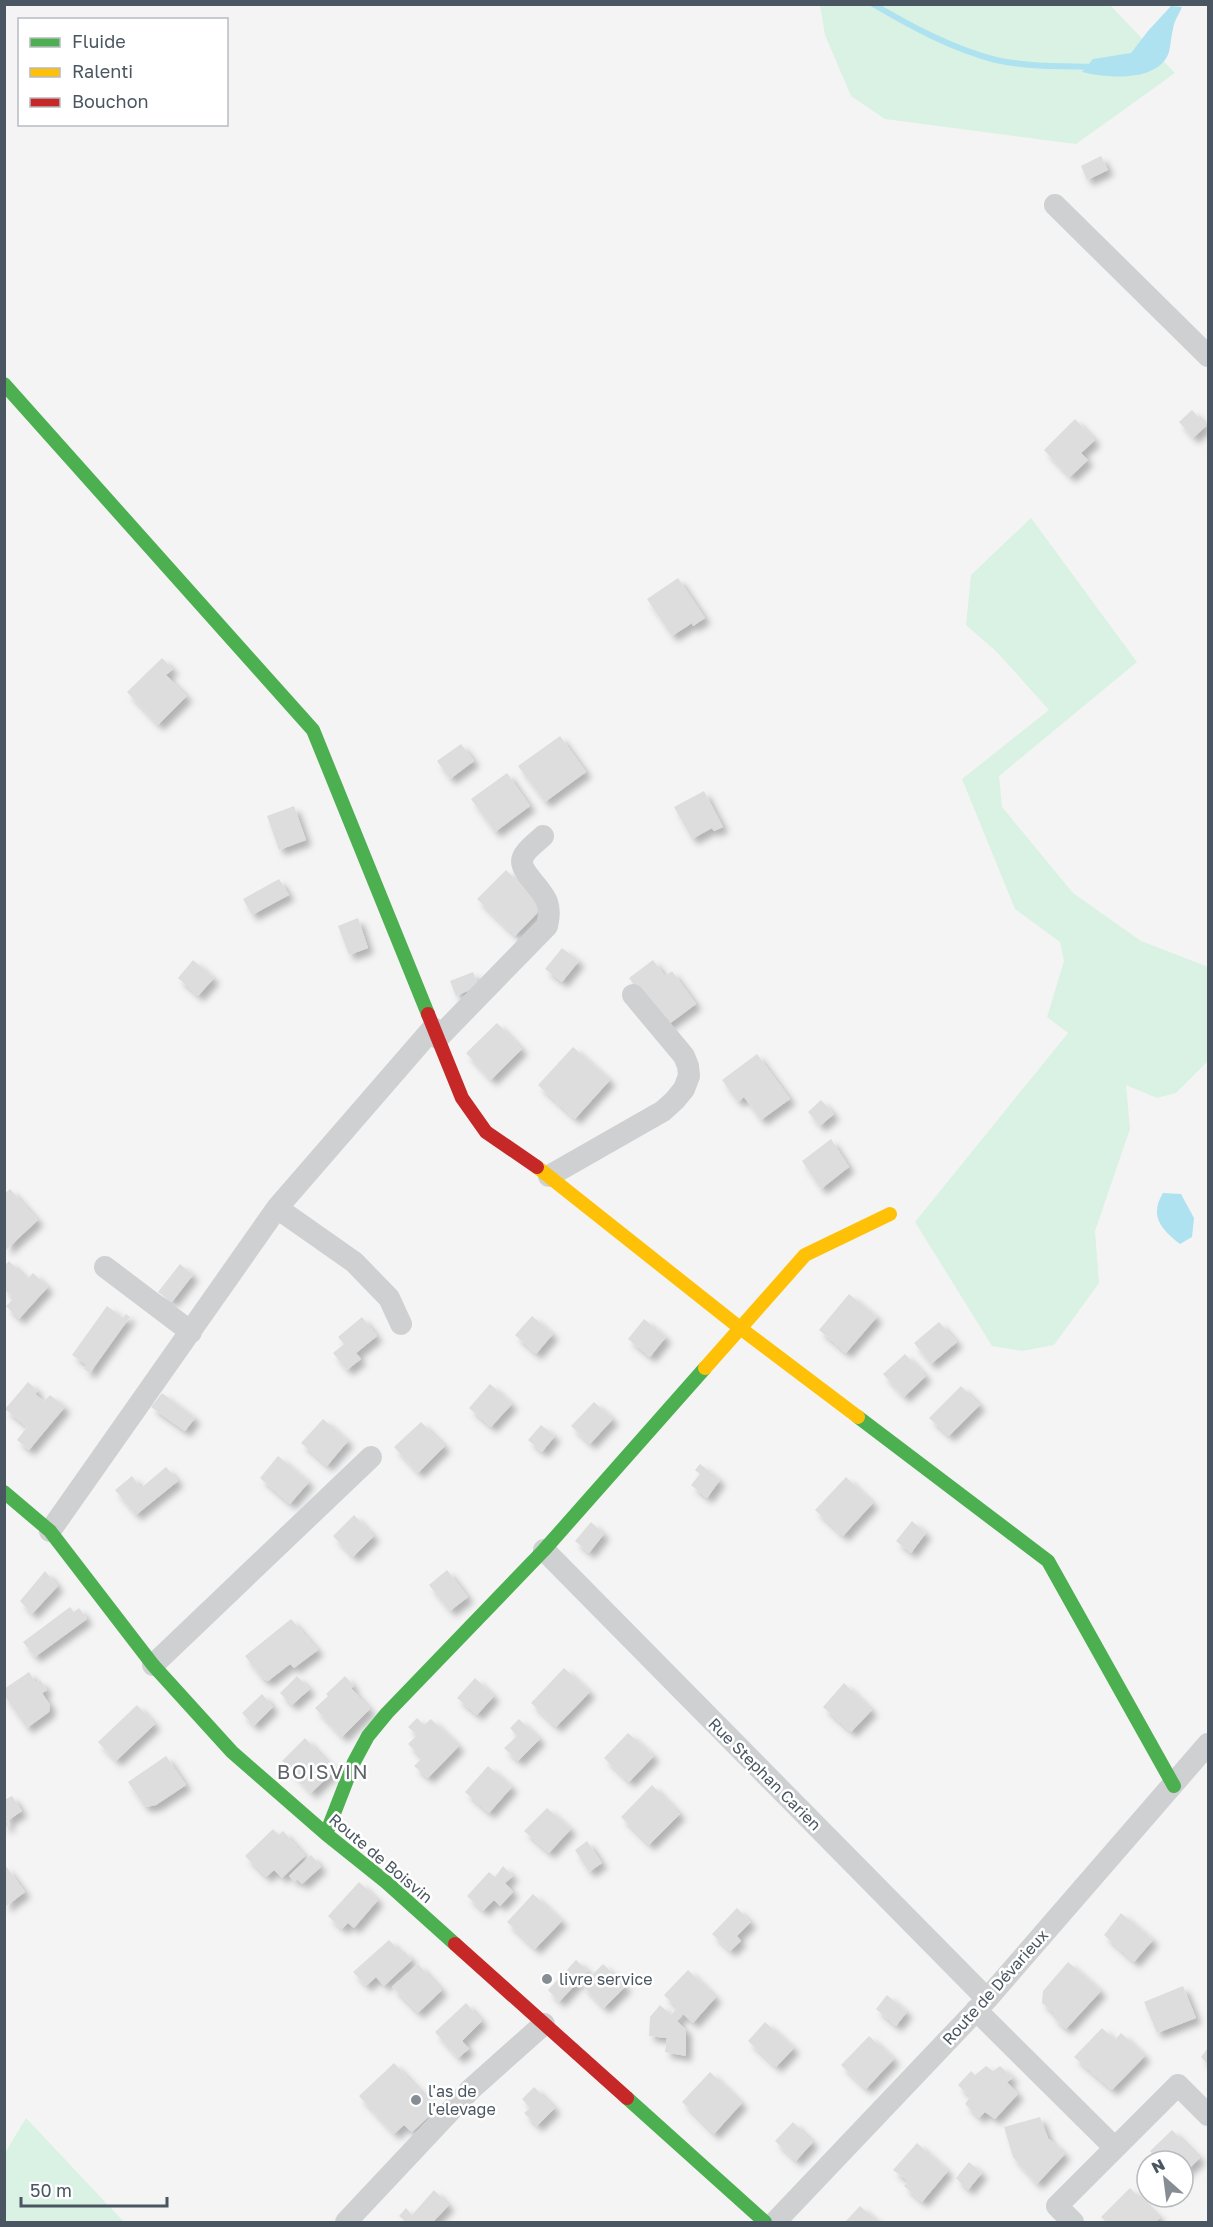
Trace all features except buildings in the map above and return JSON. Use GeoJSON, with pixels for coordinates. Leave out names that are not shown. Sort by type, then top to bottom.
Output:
{"type":"FeatureCollection","features":[{"type":"Feature","properties":{"kind":"street"},"geometry":{"type":"LineString","coordinates":[[1055,205],[1209,356]]}},
{"type":"Feature","properties":{"kind":"street"},"geometry":{"type":"LineString","coordinates":[[4,384],[313,730],[462,1098],[486,1132],[549,1176],[740,1328],[1048,1561],[1174,1786]]}},
{"type":"Feature","properties":{"kind":"street"},"geometry":{"type":"LineString","coordinates":[[50,1532],[277,1208],[435,1033],[547,926],[548,904],[521,862],[523,854],[543,836]]}},
{"type":"Feature","properties":{"kind":"street"},"geometry":{"type":"LineString","coordinates":[[549,1176],[663,1111],[684,1089],[689,1076],[684,1056],[633,995]]}},
{"type":"Feature","properties":{"kind":"street"},"geometry":{"type":"LineString","coordinates":[[277,1208],[354,1262],[388,1298],[401,1324]]}},
{"type":"Feature","properties":{"kind":"street"},"geometry":{"type":"LineString","coordinates":[[326,1834],[354,1762],[368,1736],[387,1713],[544,1550],[805,1255],[890,1214]]}},
{"type":"Feature","properties":{"kind":"street"},"geometry":{"type":"LineString","coordinates":[[105,1267],[191,1332]]}},
{"type":"Feature","properties":{"kind":"street"},"geometry":{"type":"LineString","coordinates":[[153,1665],[371,1457]]}},
{"type":"Feature","properties":{"kind":"street","name":"Route de Boisvin"},"geometry":{"type":"LineString","coordinates":[[8,1501],[50,1532],[153,1665],[232,1752],[326,1834],[386,1882],[765,2223]]}},
{"type":"Feature","properties":{"kind":"street","name":"Rue Stephan Carien"},"geometry":{"type":"LineString","coordinates":[[544,1550],[981,2004],[1115,2148]]}},
{"type":"Feature","properties":{"kind":"street","name":"Route de Dévarieux"},"geometry":{"type":"LineString","coordinates":[[775,2223],[981,2004],[1209,1744]]}},
{"type":"Feature","properties":{"kind":"street"},"geometry":{"type":"LineString","coordinates":[[346,2223],[470,2090],[544,2024]]}},
{"type":"Feature","properties":{"kind":"street"},"geometry":{"type":"LineString","coordinates":[[1073,2223],[1057,2206],[1178,2085],[1209,2115]]}},
{"type":"Feature","properties":{"kind":"green space"},"geometry":{"type":"Polygon","coordinates":[[[820,5],[1110,5],[1175,73],[1076,144],[885,119],[851,96],[825,35],[820,5]]]}},
{"type":"Feature","properties":{"kind":"green space"},"geometry":{"type":"Polygon","coordinates":[[[1031,518],[1137,662],[999,776],[1002,807],[1073,893],[1141,941],[1208,967],[1208,1061],[1176,1093],[1157,1098],[1126,1085],[1130,1129],[1095,1231],[1099,1283],[1054,1345],[1022,1351],[992,1346],[915,1222],[1068,1033],[1047,1017],[1064,961],[1060,942],[1015,909],[962,779],[1049,710],[997,652],[966,625],[971,575],[1031,518]]]}},
{"type":"Feature","properties":{"kind":"green space"},"geometry":{"type":"Polygon","coordinates":[[[26,2118],[124,2222],[5,2222],[5,2153],[26,2118]]]}},
{"type":"Feature","properties":{"kind":"water"},"geometry":{"type":"Polygon","coordinates":[[[1171,6],[1182,7],[1175,20],[1169,52],[1155,69],[1131,76],[1104,76],[1082,72],[1093,59],[1131,53],[1171,6]]]}},
{"type":"Feature","properties":{"kind":"water"},"geometry":{"type":"Polygon","coordinates":[[[1163,1193],[1181,1194],[1194,1218],[1192,1237],[1180,1244],[1167,1233],[1159,1222],[1157,1209],[1163,1193]]]}},
{"type":"Feature","properties":{"kind":"waterway"},"geometry":{"type":"LineString","coordinates":[[873,4],[933,36],[964,50],[996,60],[1032,65],[1094,67]]}},
{"type":"Feature","properties":{"kind":"traffic: fast"},"geometry":{"type":"LineString","coordinates":[[4,384],[313,730],[428,1014]]}},
{"type":"Feature","properties":{"kind":"traffic: fast"},"geometry":{"type":"LineString","coordinates":[[326,1834],[354,1762],[368,1736],[387,1713],[544,1550],[705,1368]]}},
{"type":"Feature","properties":{"kind":"traffic: fast"},"geometry":{"type":"LineString","coordinates":[[858,1417],[1048,1561],[1174,1786]]}},
{"type":"Feature","properties":{"kind":"traffic: fast"},"geometry":{"type":"LineString","coordinates":[[4,1492],[50,1531],[153,1665],[232,1752],[326,1834],[386,1882],[455,1944]]}},
{"type":"Feature","properties":{"kind":"traffic: fast"},"geometry":{"type":"LineString","coordinates":[[627,2098],[765,2222]]}},
{"type":"Feature","properties":{"kind":"traffic: slow"},"geometry":{"type":"LineString","coordinates":[[537,1167],[740,1328],[858,1417]]}},
{"type":"Feature","properties":{"kind":"traffic: slow"},"geometry":{"type":"LineString","coordinates":[[705,1368],[805,1255],[890,1214]]}},
{"type":"Feature","properties":{"kind":"traffic: jam"},"geometry":{"type":"LineString","coordinates":[[428,1014],[462,1098],[486,1132],[537,1167]]}},
{"type":"Feature","properties":{"kind":"traffic: jam"},"geometry":{"type":"LineString","coordinates":[[455,1944],[627,2098]]}},
{"type":"Feature","properties":{"kind":"place","name":"livre service"},"geometry":{"type":"Point","coordinates":[547,1979]}},
{"type":"Feature","properties":{"kind":"place","name":"l'as de l'elevage"},"geometry":{"type":"Point","coordinates":[416,2100]}},
{"type":"Feature","properties":{"kind":"district","name":"BOISVIN"},"geometry":{"type":"Point","coordinates":[323,1772]}}]}
